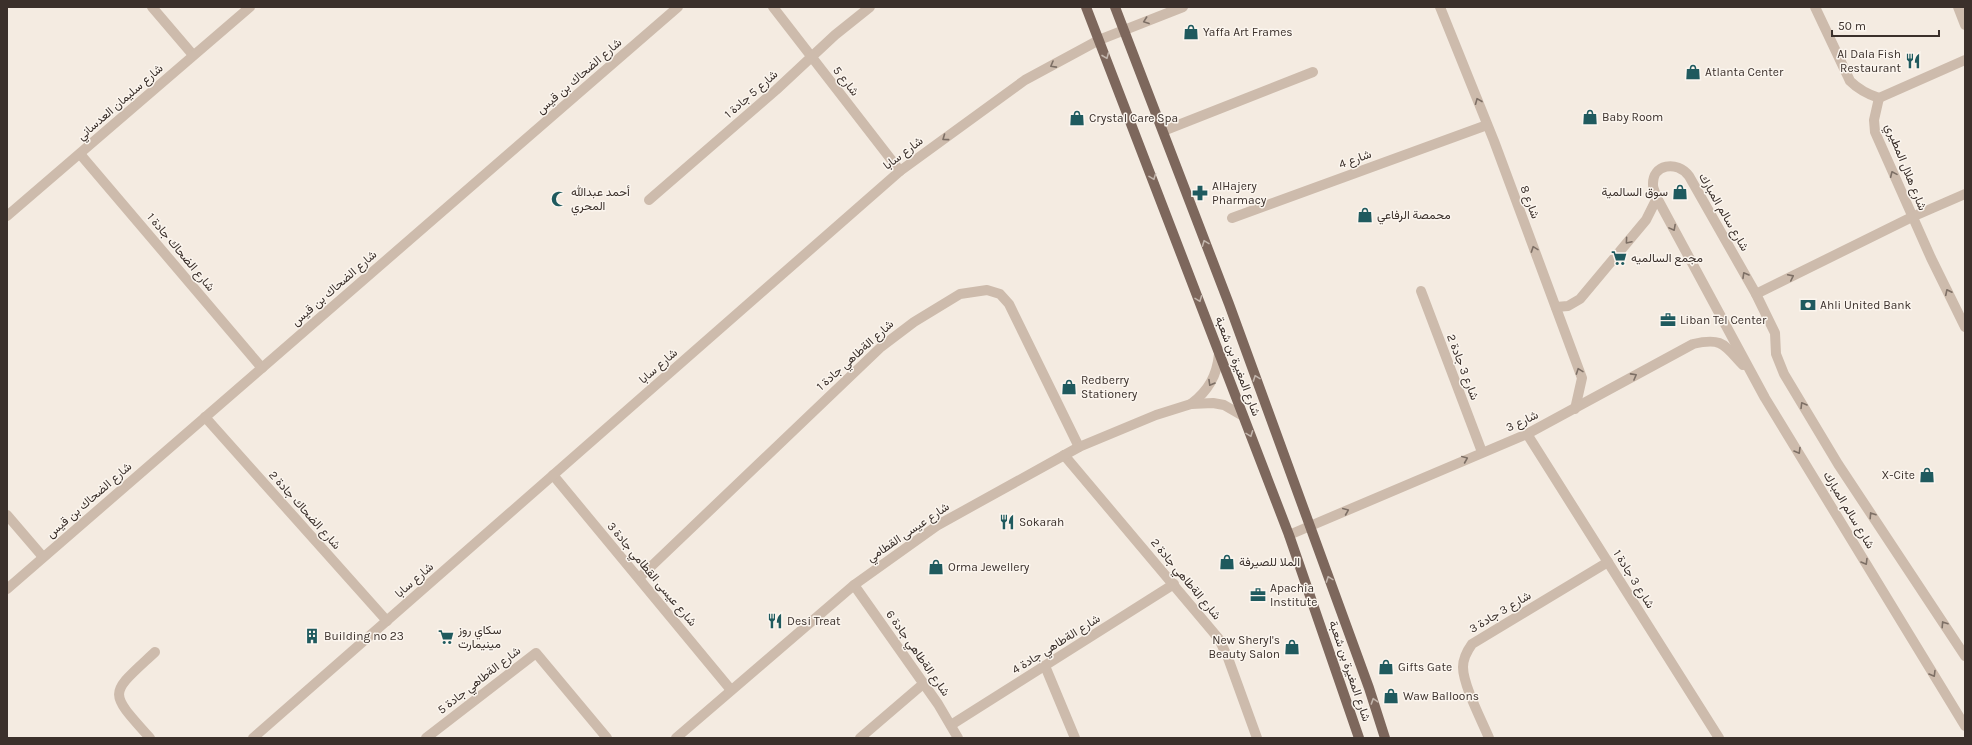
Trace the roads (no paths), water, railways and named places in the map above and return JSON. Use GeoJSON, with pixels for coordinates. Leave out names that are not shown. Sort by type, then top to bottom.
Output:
{"type":"FeatureCollection","features":[{"type":"Feature","properties":{"kind":"main road","name":"شارع المغيرة بن شعبة"},"geometry":{"type":"LineString","coordinates":[[1086,7],[1289,535],[1359,738]]}},
{"type":"Feature","properties":{"kind":"main road","name":"شارع المغيرة بن شعبة"},"geometry":{"type":"LineString","coordinates":[[1115,7],[1229,304],[1386,738]]}},
{"type":"Feature","properties":{"kind":"street"},"geometry":{"type":"LineString","coordinates":[[152,7],[194,55]]}},
{"type":"Feature","properties":{"kind":"street","name":"شارع سليمان العدساني"},"geometry":{"type":"LineString","coordinates":[[7,216],[250,7]]}},
{"type":"Feature","properties":{"kind":"street","name":"شارع الضحاك بن قيس"},"geometry":{"type":"LineString","coordinates":[[7,589],[678,7]]}},
{"type":"Feature","properties":{"kind":"street","name":"شارع 5"},"geometry":{"type":"LineString","coordinates":[[772,7],[900,171]]}},
{"type":"Feature","properties":{"kind":"street","name":"شارع 5 جادة 1"},"geometry":{"type":"LineString","coordinates":[[649,200],[870,7]]}},
{"type":"Feature","properties":{"kind":"street"},"geometry":{"type":"LineString","coordinates":[[1099,40],[1183,7]]}},
{"type":"Feature","properties":{"kind":"street","name":"شارع 8"},"geometry":{"type":"LineString","coordinates":[[1440,7],[1487,125],[1582,378],[1575,408]]}},
{"type":"Feature","properties":{"kind":"street"},"geometry":{"type":"LineString","coordinates":[[1815,7],[1850,81],[1858,89],[1867,94],[1879,98],[1965,60]]}},
{"type":"Feature","properties":{"kind":"street"},"geometry":{"type":"LineString","coordinates":[[1958,7],[1965,25]]}},
{"type":"Feature","properties":{"kind":"street","name":"شارع سابا"},"geometry":{"type":"LineString","coordinates":[[253,738],[900,171],[1025,80],[1099,40]]}},
{"type":"Feature","properties":{"kind":"street"},"geometry":{"type":"LineString","coordinates":[[1163,131],[1313,72]]}},
{"type":"Feature","properties":{"kind":"street","name":"شارع هلال المطيري"},"geometry":{"type":"LineString","coordinates":[[1879,98],[1874,120],[1875,132],[1912,217],[1965,327]]}},
{"type":"Feature","properties":{"kind":"street","name":"شارع 4"},"geometry":{"type":"LineString","coordinates":[[1232,218],[1487,125]]}},
{"type":"Feature","properties":{"kind":"street","name":"شارع الضحاك جادة 1"},"geometry":{"type":"LineString","coordinates":[[80,154],[262,368]]}},
{"type":"Feature","properties":{"kind":"street","name":"شارع سالم المبارك"},"geometry":{"type":"LineString","coordinates":[[1965,656],[1838,464],[1784,374],[1776,354],[1775,333],[1756,294],[1685,171],[1673,166],[1665,166],[1658,171],[1654,178],[1653,186],[1657,198],[1752,374],[1965,726]]}},
{"type":"Feature","properties":{"kind":"street"},"geometry":{"type":"LineString","coordinates":[[1756,294],[1912,217],[1965,194]]}},
{"type":"Feature","properties":{"kind":"street"},"geometry":{"type":"LineString","coordinates":[[1556,307],[1568,306],[1580,299],[1646,220],[1657,198]]}},
{"type":"Feature","properties":{"kind":"street","name":"شارع الةطاهي جادة 1"},"geometry":{"type":"LineString","coordinates":[[639,578],[881,347],[914,322],[960,294],[987,290],[1000,294],[1009,304],[1079,447]]}},
{"type":"Feature","properties":{"kind":"street","name":"شارع 3 جادة 2"},"geometry":{"type":"LineString","coordinates":[[1421,291],[1482,452]]}},
{"type":"Feature","properties":{"kind":"street","name":"شارع 3"},"geometry":{"type":"LineString","coordinates":[[1289,535],[1527,434],[1693,344],[1708,340],[1721,342],[1752,374]]}},
{"type":"Feature","properties":{"kind":"street","name":"شارع عيسى القطامي"},"geometry":{"type":"LineString","coordinates":[[1191,404],[1206,391],[1211,383],[1217,369],[1219,354]]}},
{"type":"Feature","properties":{"kind":"street","name":"شارع عيسى القطامي"},"geometry":{"type":"LineString","coordinates":[[676,738],[854,585],[938,525],[1079,447],[1156,415],[1191,404],[1213,403],[1224,405],[1243,416]]}},
{"type":"Feature","properties":{"kind":"street","name":"شارع الضحاك جادة 2"},"geometry":{"type":"LineString","coordinates":[[205,417],[387,621]]}},
{"type":"Feature","properties":{"kind":"street","name":"شارع 3 جادة 1"},"geometry":{"type":"LineString","coordinates":[[1527,434],[1719,738]]}},
{"type":"Feature","properties":{"kind":"street","name":"شارع الةطاهي جادة 2"},"geometry":{"type":"LineString","coordinates":[[1064,455],[1213,630],[1224,648],[1257,738]]}},
{"type":"Feature","properties":{"kind":"street","name":"شارع عيسى القطامي جادة 3"},"geometry":{"type":"LineString","coordinates":[[553,475],[731,690]]}},
{"type":"Feature","properties":{"kind":"street"},"geometry":{"type":"LineString","coordinates":[[7,516],[43,557]]}},
{"type":"Feature","properties":{"kind":"street","name":"شارع 3 جادة 3"},"geometry":{"type":"LineString","coordinates":[[1489,738],[1463,673],[1463,661],[1468,649],[1472,644],[1608,562]]}},
{"type":"Feature","properties":{"kind":"street","name":"شارع الةطاهي جادة 4"},"geometry":{"type":"LineString","coordinates":[[951,725],[1174,584]]}},
{"type":"Feature","properties":{"kind":"street","name":"شارع الةطاهي جادة 6"},"geometry":{"type":"LineString","coordinates":[[854,585],[951,725],[958,738]]}},
{"type":"Feature","properties":{"kind":"street"},"geometry":{"type":"LineString","coordinates":[[150,738],[123,708],[118,693],[122,683],[155,652]]}},
{"type":"Feature","properties":{"kind":"street","name":"شارع الةطاهي جادة 5"},"geometry":{"type":"LineString","coordinates":[[426,738],[536,653],[607,738]]}},
{"type":"Feature","properties":{"kind":"street"},"geometry":{"type":"LineString","coordinates":[[1045,666],[1075,738]]}},
{"type":"Feature","properties":{"kind":"street"},"geometry":{"type":"LineString","coordinates":[[860,738],[923,684]]}},
{"type":"Feature","properties":{"kind":"place","name":"Yaffa Art Frames"},"geometry":{"type":"Point","coordinates":[1191,32]}},
{"type":"Feature","properties":{"kind":"place","name":"Al Dala Fish Restaurant"},"geometry":{"type":"Point","coordinates":[1913,61]}},
{"type":"Feature","properties":{"kind":"place","name":"Atlanta Center"},"geometry":{"type":"Point","coordinates":[1693,72]}},
{"type":"Feature","properties":{"kind":"place","name":"Baby Room"},"geometry":{"type":"Point","coordinates":[1590,117]}},
{"type":"Feature","properties":{"kind":"place","name":"Crystal Care Spa"},"geometry":{"type":"Point","coordinates":[1077,118]}},
{"type":"Feature","properties":{"kind":"place","name":"سوق السالمية"},"geometry":{"type":"Point","coordinates":[1680,192]}},
{"type":"Feature","properties":{"kind":"place","name":"AlHajery Pharmacy"},"geometry":{"type":"Point","coordinates":[1200,193]}},
{"type":"Feature","properties":{"kind":"place","name":"أحمد عبدالله المحري"},"geometry":{"type":"Point","coordinates":[559,199]}},
{"type":"Feature","properties":{"kind":"place","name":"محمصة الرفاعي"},"geometry":{"type":"Point","coordinates":[1365,215]}},
{"type":"Feature","properties":{"kind":"place","name":"مجمع السالميه"},"geometry":{"type":"Point","coordinates":[1619,258]}},
{"type":"Feature","properties":{"kind":"place","name":"Ahli United Bank"},"geometry":{"type":"Point","coordinates":[1808,305]}},
{"type":"Feature","properties":{"kind":"place","name":"Liban Tel Center"},"geometry":{"type":"Point","coordinates":[1668,320]}},
{"type":"Feature","properties":{"kind":"place","name":"Redberry Stationery"},"geometry":{"type":"Point","coordinates":[1069,387]}},
{"type":"Feature","properties":{"kind":"place","name":"X-Cite"},"geometry":{"type":"Point","coordinates":[1927,475]}},
{"type":"Feature","properties":{"kind":"place","name":"Sokarah"},"geometry":{"type":"Point","coordinates":[1007,522]}},
{"type":"Feature","properties":{"kind":"place","name":"الملا للصيرفة"},"geometry":{"type":"Point","coordinates":[1227,562]}},
{"type":"Feature","properties":{"kind":"place","name":"Orma Jewellery"},"geometry":{"type":"Point","coordinates":[936,567]}},
{"type":"Feature","properties":{"kind":"place","name":"Apachia Institute"},"geometry":{"type":"Point","coordinates":[1258,595]}},
{"type":"Feature","properties":{"kind":"place","name":"Desi Treat"},"geometry":{"type":"Point","coordinates":[775,621]}},
{"type":"Feature","properties":{"kind":"place","name":"Building no 23"},"geometry":{"type":"Point","coordinates":[312,636]}},
{"type":"Feature","properties":{"kind":"place","name":"سكاي روز مينيمارت"},"geometry":{"type":"Point","coordinates":[446,637]}},
{"type":"Feature","properties":{"kind":"place","name":"New Sheryl's Beauty Salon"},"geometry":{"type":"Point","coordinates":[1292,647]}},
{"type":"Feature","properties":{"kind":"place","name":"Gifts Gate"},"geometry":{"type":"Point","coordinates":[1386,667]}},
{"type":"Feature","properties":{"kind":"place","name":"Waw Balloons"},"geometry":{"type":"Point","coordinates":[1391,696]}}]}
